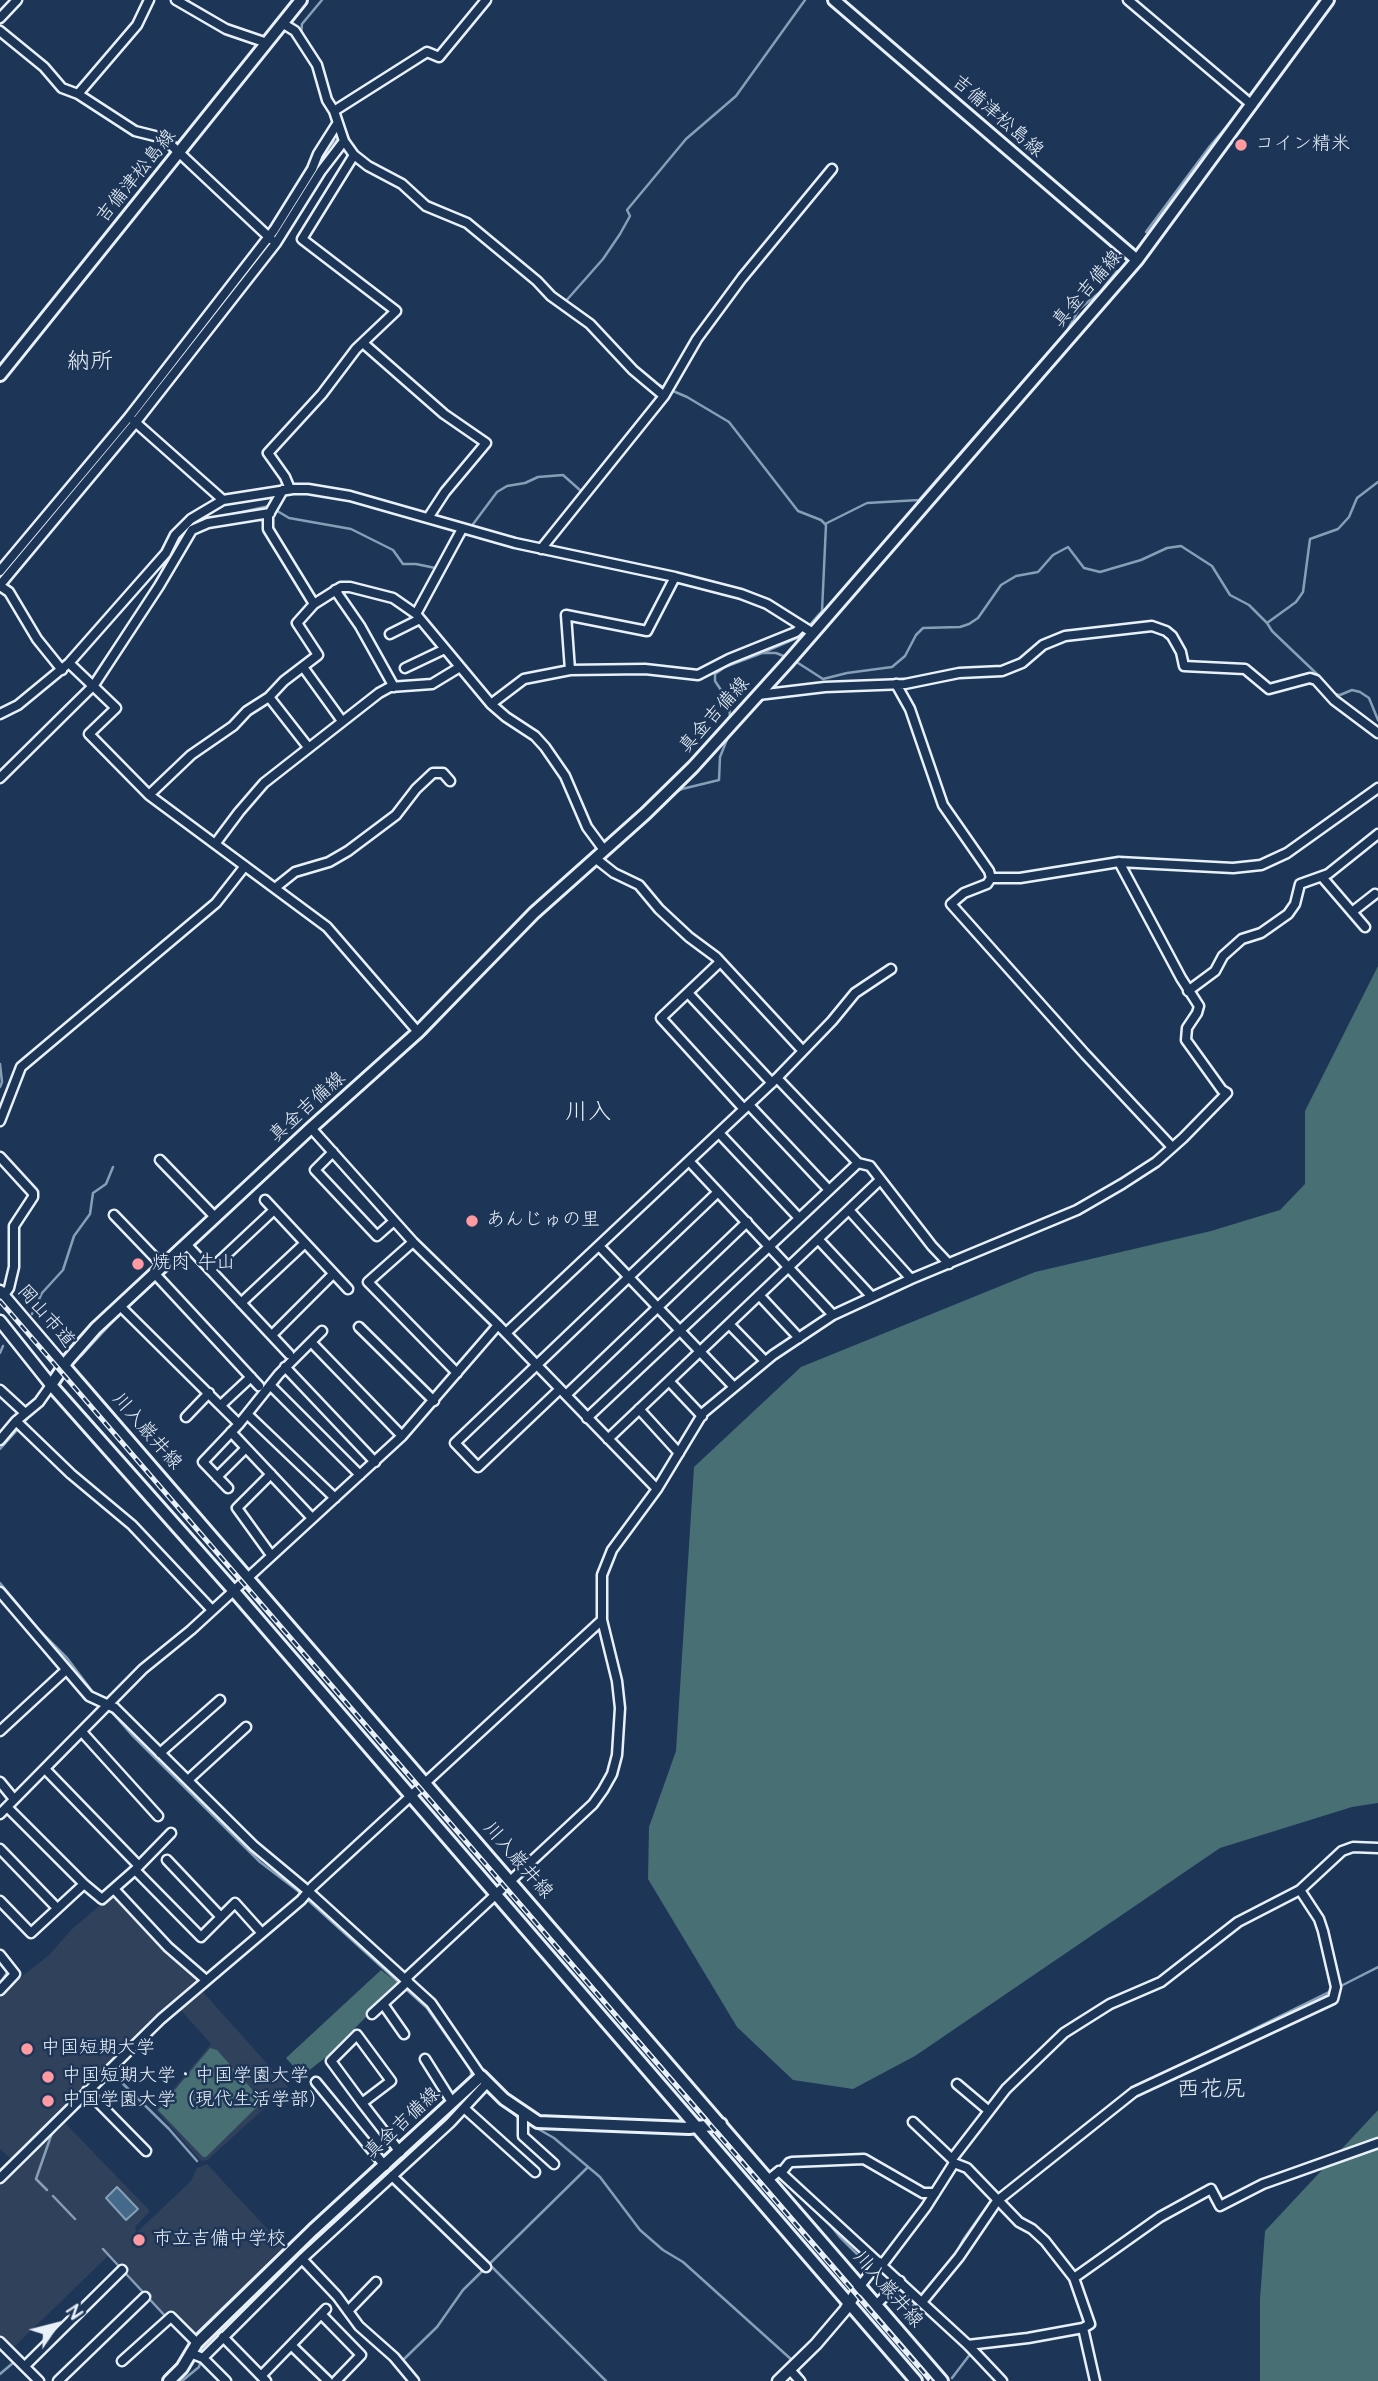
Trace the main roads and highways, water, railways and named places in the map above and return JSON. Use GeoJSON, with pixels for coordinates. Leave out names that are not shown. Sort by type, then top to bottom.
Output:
{"type":"FeatureCollection","features":[{"type":"Feature","properties":{"kind":"main road","name":"吉備津松島線"},"geometry":{"type":"LineString","coordinates":[[0,375],[301,0]]}},
{"type":"Feature","properties":{"kind":"main road","name":"吉備津松島線"},"geometry":{"type":"LineString","coordinates":[[834,0],[1137,260]]}},
{"type":"Feature","properties":{"kind":"main road","name":"真金吉備線"},"geometry":{"type":"LineString","coordinates":[[51,1385],[96,1328],[123,1309],[189,1248],[215,1217],[314,1131],[418,1032],[534,913],[599,858],[724,734],[791,659],[807,629],[1137,260],[1328,0]]}},
{"type":"Feature","properties":{"kind":"main road","name":"川入巌井線"},"geometry":{"type":"LineString","coordinates":[[64,1366],[942,2381]]}},
{"type":"Feature","properties":{"kind":"main road","name":"川入巌井線"},"geometry":{"type":"LineString","coordinates":[[51,1385],[233,1590],[916,2381]]}},
{"type":"Feature","properties":{"kind":"main road","name":"真金吉備線"},"geometry":{"type":"LineString","coordinates":[[169,2381],[181,2368],[199,2356],[193,2340],[450,2099],[484,2080],[523,2118],[538,2122],[696,2127]]}},
{"type":"Feature","properties":{"kind":"main road"},"geometry":{"type":"LineString","coordinates":[[696,2127],[721,2124]]}},
{"type":"Feature","properties":{"kind":"waterway"},"geometry":{"type":"LineString","coordinates":[[301,35],[302,24],[322,0]]}},
{"type":"Feature","properties":{"kind":"waterway"},"geometry":{"type":"LineString","coordinates":[[565,302],[603,259],[620,234],[630,216],[627,210],[686,139],[736,96],[805,0]]}},
{"type":"Feature","properties":{"kind":"waterway"},"geometry":{"type":"LineString","coordinates":[[317,57],[327,87]]}},
{"type":"Feature","properties":{"kind":"waterway"},"geometry":{"type":"LineString","coordinates":[[329,93],[336,106]]}},
{"type":"Feature","properties":{"kind":"waterway"},"geometry":{"type":"LineString","coordinates":[[1146,232],[1210,146],[1244,106]]}},
{"type":"Feature","properties":{"kind":"waterway"},"geometry":{"type":"LineString","coordinates":[[339,112],[351,145]]}},
{"type":"Feature","properties":{"kind":"waterway"},"geometry":{"type":"LineString","coordinates":[[71,492],[136,415],[265,250],[330,146],[341,136]]}},
{"type":"Feature","properties":{"kind":"waterway"},"geometry":{"type":"LineString","coordinates":[[368,161],[405,182]]}},
{"type":"Feature","properties":{"kind":"waterway"},"geometry":{"type":"LineString","coordinates":[[426,200],[472,221],[540,279]]}},
{"type":"Feature","properties":{"kind":"waterway"},"geometry":{"type":"LineString","coordinates":[[825,524],[867,503],[919,500],[1067,331],[1079,309],[1099,293],[1117,271]]}},
{"type":"Feature","properties":{"kind":"waterway"},"geometry":{"type":"LineString","coordinates":[[630,361],[659,385],[687,397],[729,422],[798,511],[821,520],[826,525],[822,611],[799,637],[762,653]]}},
{"type":"Feature","properties":{"kind":"waterway"},"geometry":{"type":"LineString","coordinates":[[68,705],[86,687],[147,597],[182,535],[197,522],[269,506],[289,518],[351,529],[393,550],[403,564],[445,570],[459,543],[497,492],[507,486],[525,483],[538,477],[563,475],[581,491],[660,393]]}},
{"type":"Feature","properties":{"kind":"waterway"},"geometry":{"type":"LineString","coordinates":[[795,661],[823,679],[892,667],[905,656],[916,635],[923,628],[960,627],[969,624],[978,618],[1001,585],[1016,576],[1038,572],[1053,555],[1068,547],[1084,568],[1100,572],[1141,560],[1167,548],[1181,546],[1212,566],[1230,595],[1249,605],[1267,623],[1296,602],[1303,592],[1310,539],[1338,529],[1349,517],[1357,498],[1378,482]]}},
{"type":"Feature","properties":{"kind":"waterway"},"geometry":{"type":"LineString","coordinates":[[30,541],[44,524]]}},
{"type":"Feature","properties":{"kind":"waterway"},"geometry":{"type":"LineString","coordinates":[[1267,623],[1334,694],[1340,695],[1352,690],[1369,698],[1378,720]]}},
{"type":"Feature","properties":{"kind":"waterway"},"geometry":{"type":"LineString","coordinates":[[730,719],[729,702],[715,681],[715,674],[725,667],[762,653],[776,653],[786,657]]}},
{"type":"Feature","properties":{"kind":"waterway"},"geometry":{"type":"LineString","coordinates":[[673,794],[682,789],[719,780],[720,757],[730,732]]}},
{"type":"Feature","properties":{"kind":"waterway"},"geometry":{"type":"LineString","coordinates":[[317,1130],[427,1033],[507,948]]}},
{"type":"Feature","properties":{"kind":"waterway"},"geometry":{"type":"LineString","coordinates":[[0,1064],[0,1087]]}},
{"type":"Feature","properties":{"kind":"waterway"},"geometry":{"type":"LineString","coordinates":[[161,1275],[312,1134]]}},
{"type":"Feature","properties":{"kind":"waterway"},"geometry":{"type":"LineString","coordinates":[[32,1314],[42,1293],[63,1270],[74,1236],[90,1214],[93,1193],[106,1184],[113,1167]]}},
{"type":"Feature","properties":{"kind":"waterway"},"geometry":{"type":"LineString","coordinates":[[81,1356],[156,1280]]}},
{"type":"Feature","properties":{"kind":"waterway"},"geometry":{"type":"LineString","coordinates":[[0,1353],[3,1346]]}},
{"type":"Feature","properties":{"kind":"waterway"},"geometry":{"type":"LineString","coordinates":[[0,1449],[27,1419]]}},
{"type":"Feature","properties":{"kind":"waterway"},"geometry":{"type":"LineString","coordinates":[[0,1583],[40,1631],[67,1658],[95,1695]]}},
{"type":"Feature","properties":{"kind":"waterway"},"geometry":{"type":"LineString","coordinates":[[109,1709],[260,1862],[298,1891],[427,2008],[472,2072]]}},
{"type":"Feature","properties":{"kind":"waterway"},"geometry":{"type":"LineString","coordinates":[[0,1962],[8,1971],[0,1984]]}},
{"type":"Feature","properties":{"kind":"waterway"},"geometry":{"type":"LineString","coordinates":[[1337,1988],[1378,1967]]}},
{"type":"Feature","properties":{"kind":"waterway"},"geometry":{"type":"LineString","coordinates":[[1130,2090],[1331,1991]]}},
{"type":"Feature","properties":{"kind":"waterway"},"geometry":{"type":"LineString","coordinates":[[397,2144],[471,2076],[471,2071]]}},
{"type":"Feature","properties":{"kind":"waterway"},"geometry":{"type":"LineString","coordinates":[[47,2190],[36,2179],[52,2133],[113,2074],[197,2161]]}},
{"type":"Feature","properties":{"kind":"waterway"},"geometry":{"type":"LineString","coordinates":[[469,2109],[487,2091]]}},
{"type":"Feature","properties":{"kind":"waterway"},"geometry":{"type":"LineString","coordinates":[[182,2381],[199,2367],[204,2349],[318,2235],[427,2137],[472,2092]]}},
{"type":"Feature","properties":{"kind":"waterway"},"geometry":{"type":"LineString","coordinates":[[487,2092],[520,2119]]}},
{"type":"Feature","properties":{"kind":"waterway"},"geometry":{"type":"LineString","coordinates":[[921,2297],[957,2252],[990,2202],[1120,2098]]}},
{"type":"Feature","properties":{"kind":"waterway"},"geometry":{"type":"LineString","coordinates":[[306,2262],[465,2113]]}},
{"type":"Feature","properties":{"kind":"waterway"},"geometry":{"type":"LineString","coordinates":[[526,2122],[554,2138],[600,2177],[640,2230],[663,2250],[683,2262],[793,2361]]}},
{"type":"Feature","properties":{"kind":"waterway"},"geometry":{"type":"LineString","coordinates":[[194,2336],[392,2148]]}},
{"type":"Feature","properties":{"kind":"waterway"},"geometry":{"type":"LineString","coordinates":[[402,2361],[437,2327],[463,2290],[588,2167]]}},
{"type":"Feature","properties":{"kind":"waterway"},"geometry":{"type":"LineString","coordinates":[[53,2196],[75,2219]]}},
{"type":"Feature","properties":{"kind":"waterway"},"geometry":{"type":"LineString","coordinates":[[827,2221],[869,2266]]}},
{"type":"Feature","properties":{"kind":"waterway"},"geometry":{"type":"LineString","coordinates":[[103,2249],[167,2318]]}},
{"type":"Feature","properties":{"kind":"waterway"},"geometry":{"type":"LineString","coordinates":[[490,2265],[606,2381]]}},
{"type":"Feature","properties":{"kind":"waterway"},"geometry":{"type":"LineString","coordinates":[[323,2287],[341,2308]]}},
{"type":"Feature","properties":{"kind":"waterway"},"geometry":{"type":"LineString","coordinates":[[896,2292],[911,2308]]}},
{"type":"Feature","properties":{"kind":"waterway"},"geometry":{"type":"LineString","coordinates":[[910,2309],[916,2302]]}},
{"type":"Feature","properties":{"kind":"waterway"},"geometry":{"type":"LineString","coordinates":[[382,2351],[396,2366]]}},
{"type":"Feature","properties":{"kind":"waterway"},"geometry":{"type":"LineString","coordinates":[[952,2378],[971,2353]]}},
{"type":"Feature","properties":{"kind":"waterway"},"geometry":{"type":"LineString","coordinates":[[0,2374],[13,2363]]}},
{"type":"Feature","properties":{"kind":"waterway"},"geometry":{"type":"LineString","coordinates":[[796,2367],[806,2381]]}},
{"type":"Feature","properties":{"kind":"railway"},"geometry":{"type":"LineString","coordinates":[[0,1301],[931,2381]]}},
{"type":"Feature","properties":{"kind":"place","name":"コイン精米"},"geometry":{"type":"Point","coordinates":[1241,145]}},
{"type":"Feature","properties":{"kind":"place","name":"あんじゅの里"},"geometry":{"type":"Point","coordinates":[472,1221]}},
{"type":"Feature","properties":{"kind":"place","name":"焼肉 牛山"},"geometry":{"type":"Point","coordinates":[138,1264]}},
{"type":"Feature","properties":{"kind":"place","name":"中国短期大学"},"geometry":{"type":"Point","coordinates":[27,2049]}},
{"type":"Feature","properties":{"kind":"place","name":"中国短期大学・中国学園大学"},"geometry":{"type":"Point","coordinates":[48,2077]}},
{"type":"Feature","properties":{"kind":"place","name":"中国学園大学（現代生活学部）"},"geometry":{"type":"Point","coordinates":[48,2101]}},
{"type":"Feature","properties":{"kind":"place","name":"市立吉備中学校"},"geometry":{"type":"Point","coordinates":[139,2240]}},
{"type":"Feature","properties":{"kind":"district","name":"納所"},"geometry":{"type":"Point","coordinates":[90,363]}},
{"type":"Feature","properties":{"kind":"district","name":"川入"},"geometry":{"type":"Point","coordinates":[588,1114]}},
{"type":"Feature","properties":{"kind":"district","name":"西花尻"},"geometry":{"type":"Point","coordinates":[1211,2091]}}]}
